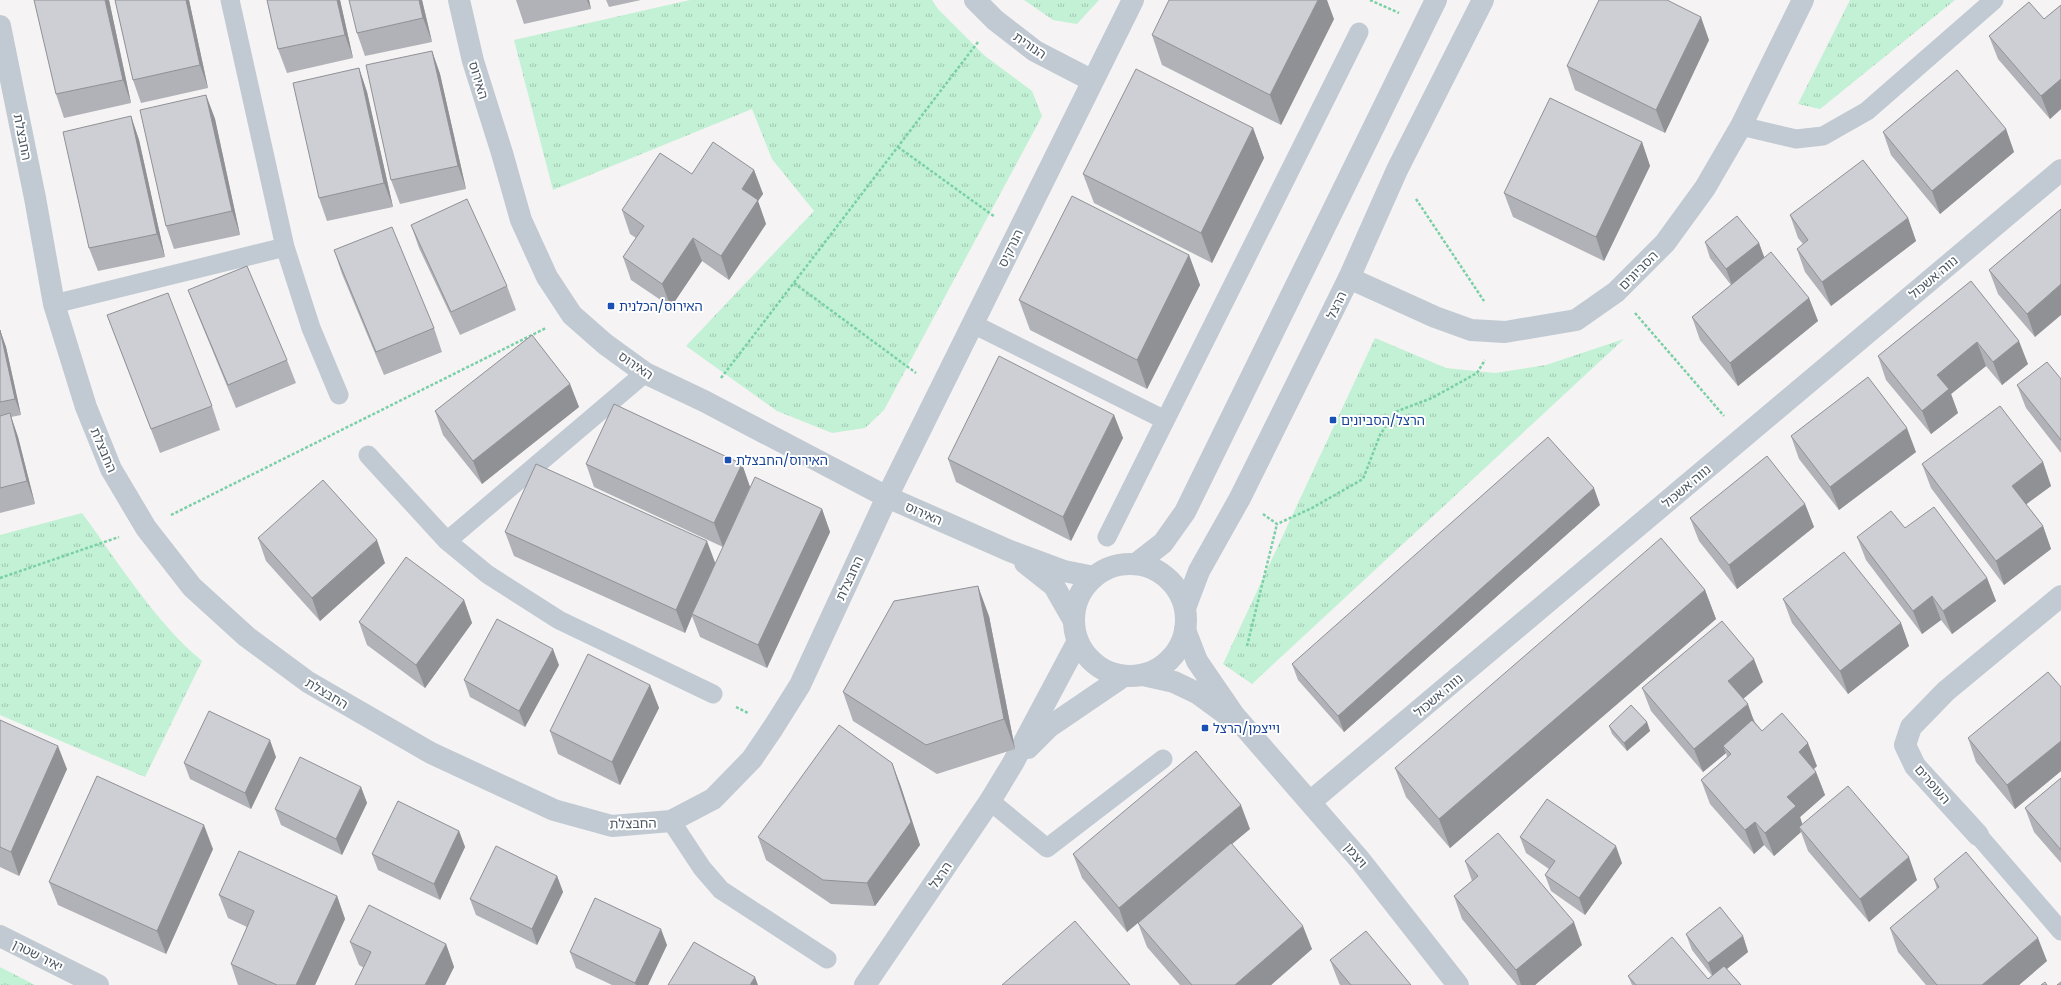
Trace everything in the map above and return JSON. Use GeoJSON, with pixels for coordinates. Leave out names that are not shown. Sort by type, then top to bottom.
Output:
{"type":"FeatureCollection","features":[{"type":"Feature","properties":{"kind":"street","name":"האירוס"},"geometry":{"type":"LineString","coordinates":[[459,0],[473,61],[521,220],[547,277],[572,315],[605,344],[645,373],[704,401],[887,497],[1010,551],[1064,571],[1094,577]]}},
{"type":"Feature","properties":{"kind":"street","name":"הנורית"},"geometry":{"type":"LineString","coordinates":[[975,0],[995,20],[1035,51],[1093,81]]}},
{"type":"Feature","properties":{"kind":"street","name":"הנרקיס"},"geometry":{"type":"LineString","coordinates":[[887,497],[1133,0]]}},
{"type":"Feature","properties":{"kind":"street"},"geometry":{"type":"LineString","coordinates":[[1136,564],[1163,543],[1185,512],[1436,0]]}},
{"type":"Feature","properties":{"kind":"street","name":"הרצל"},"geometry":{"type":"LineString","coordinates":[[1185,608],[1199,571],[1240,498],[1349,278],[1397,170],[1483,0]]}},
{"type":"Feature","properties":{"kind":"street","name":"הסביונים"},"geometry":{"type":"LineString","coordinates":[[1349,278],[1471,330],[1505,332],[1576,320],[1616,292],[1665,243],[1705,188],[1741,126],[1803,0]]}},
{"type":"Feature","properties":{"kind":"street","name":"החבצלת"},"geometry":{"type":"LineString","coordinates":[[0,26],[35,198],[54,304],[86,407],[110,469],[146,528],[192,587],[247,637],[308,682],[431,753],[554,810],[612,826],[672,821],[713,799],[752,759],[800,684],[887,497]]}},
{"type":"Feature","properties":{"kind":"street","name":"נווה אשכול"},"geometry":{"type":"LineString","coordinates":[[1310,802],[2061,170]]}},
{"type":"Feature","properties":{"kind":"street","name":"האירוס"},"geometry":{"type":"LineString","coordinates":[[1010,551],[1054,586],[1076,631]]}},
{"type":"Feature","properties":{"kind":"street"},"geometry":{"type":"LineString","coordinates":[[1136,564],[1153,569],[1167,579],[1179,592],[1185,608],[1185,630],[1180,646],[1171,659],[1158,669],[1133,675],[1109,672],[1096,665],[1085,654],[1076,631],[1076,605],[1083,590],[1094,577],[1106,569],[1121,565],[1136,564]]}},
{"type":"Feature","properties":{"kind":"street","name":"העופרים"},"geometry":{"type":"LineString","coordinates":[[1978,835],[1915,766],[1905,744],[1911,727],[1946,692],[2061,596]]}},
{"type":"Feature","properties":{"kind":"street","name":"ויצמן"},"geometry":{"type":"LineString","coordinates":[[1185,630],[1197,661],[1234,715],[1360,860],[1458,985]]}},
{"type":"Feature","properties":{"kind":"street","name":"הרצל"},"geometry":{"type":"LineString","coordinates":[[865,985],[990,801],[1013,763],[1076,631]]}},
{"type":"Feature","properties":{"kind":"street","name":"הרצל"},"geometry":{"type":"LineString","coordinates":[[1013,763],[1049,727],[1133,675]]}},
{"type":"Feature","properties":{"kind":"street","name":"ויצמן"},"geometry":{"type":"LineString","coordinates":[[1133,675],[1174,682],[1197,693],[1247,730]]}},
{"type":"Feature","properties":{"kind":"street","name":"יאיר שטרן"},"geometry":{"type":"LineString","coordinates":[[0,936],[98,985]]}},
{"type":"Feature","properties":{"kind":"lane"},"geometry":{"type":"LineString","coordinates":[[230,0],[273,203],[285,247],[311,328],[339,395]]}},
{"type":"Feature","properties":{"kind":"lane"},"geometry":{"type":"LineString","coordinates":[[1741,126],[1796,139],[1823,136],[1867,111],[1994,0]]}},
{"type":"Feature","properties":{"kind":"lane"},"geometry":{"type":"LineString","coordinates":[[1107,537],[1359,32]]}},
{"type":"Feature","properties":{"kind":"lane"},"geometry":{"type":"LineString","coordinates":[[54,304],[285,247]]}},
{"type":"Feature","properties":{"kind":"lane"},"geometry":{"type":"LineString","coordinates":[[973,324],[1165,420]]}},
{"type":"Feature","properties":{"kind":"lane"},"geometry":{"type":"LineString","coordinates":[[447,541],[645,373]]}},
{"type":"Feature","properties":{"kind":"lane"},"geometry":{"type":"LineString","coordinates":[[368,455],[447,541],[487,574],[559,620],[713,694]]}},
{"type":"Feature","properties":{"kind":"lane"},"geometry":{"type":"LineString","coordinates":[[990,801],[1048,848],[1163,759]]}},
{"type":"Feature","properties":{"kind":"lane"},"geometry":{"type":"LineString","coordinates":[[672,821],[702,868],[721,890],[828,959]]}},
{"type":"Feature","properties":{"kind":"lane","name":"העופרים"},"geometry":{"type":"LineString","coordinates":[[1978,835],[2061,931]]}},
{"type":"Feature","properties":{"kind":"path"},"geometry":{"type":"LineString","coordinates":[[704,401],[995,20]]}},
{"type":"Feature","properties":{"kind":"path"},"geometry":{"type":"LineString","coordinates":[[898,147],[1018,233]]}},
{"type":"Feature","properties":{"kind":"path"},"geometry":{"type":"LineString","coordinates":[[1277,524],[1312,508],[1363,479],[1380,435],[1395,412],[1432,398],[1477,373],[1505,332],[1397,170]]}},
{"type":"Feature","properties":{"kind":"path"},"geometry":{"type":"LineString","coordinates":[[794,283],[940,391]]}},
{"type":"Feature","properties":{"kind":"path"},"geometry":{"type":"LineString","coordinates":[[1616,292],[1743,438]]}},
{"type":"Feature","properties":{"kind":"path"},"geometry":{"type":"LineString","coordinates":[[0,578],[146,528],[572,315]]}},
{"type":"Feature","properties":{"kind":"path"},"geometry":{"type":"LineString","coordinates":[[1240,498],[1277,524]]}},
{"type":"Feature","properties":{"kind":"path"},"geometry":{"type":"LineString","coordinates":[[1246,646],[1277,524]]}},
{"type":"Feature","properties":{"kind":"path"},"geometry":{"type":"LineString","coordinates":[[713,694],[773,728]]}},
{"type":"Feature","properties":{"kind":"green space"},"geometry":{"type":"Polygon","coordinates":[[[690,0],[932,0],[938,9],[985,56],[1032,91],[1042,116],[884,410],[865,428],[832,433],[777,411],[686,346],[814,211],[772,159],[752,109],[553,190],[514,40],[690,0]]]}},
{"type":"Feature","properties":{"kind":"green space"},"geometry":{"type":"Polygon","coordinates":[[[1024,0],[1099,0],[1077,24],[1053,20],[1024,0]]]}},
{"type":"Feature","properties":{"kind":"green space"},"geometry":{"type":"Polygon","coordinates":[[[1850,0],[1955,0],[1820,109],[1798,104],[1850,0]]]}},
{"type":"Feature","properties":{"kind":"green space"},"geometry":{"type":"Polygon","coordinates":[[[1375,338],[1446,368],[1495,373],[1546,365],[1624,339],[1252,684],[1223,664],[1375,338]]]}},
{"type":"Feature","properties":{"kind":"green space"},"geometry":{"type":"Polygon","coordinates":[[[82,513],[153,610],[185,646],[202,661],[145,777],[0,715],[0,535],[82,513]]]}},
{"type":"Feature","properties":{"kind":"green space"},"geometry":{"type":"Polygon","coordinates":[[[0,967],[35,985],[0,985],[0,967]]]}},
{"type":"Feature","properties":{"kind":"building"},"geometry":{"type":"Polygon","coordinates":[[[34,0],[105,0],[123,80],[56,94],[34,0]]]}},
{"type":"Feature","properties":{"kind":"building"},"geometry":{"type":"Polygon","coordinates":[[[115,0],[186,0],[200,65],[133,80],[115,0]]]}},
{"type":"Feature","properties":{"kind":"building"},"geometry":{"type":"Polygon","coordinates":[[[267,0],[337,0],[345,35],[278,49],[267,0]]]}},
{"type":"Feature","properties":{"kind":"building"},"geometry":{"type":"Polygon","coordinates":[[[349,0],[419,0],[423,18],[357,33],[349,0]]]}},
{"type":"Feature","properties":{"kind":"building"},"geometry":{"type":"Polygon","coordinates":[[[1169,0],[1318,0],[1270,95],[1152,35],[1169,0]]]}},
{"type":"Feature","properties":{"kind":"building"},"geometry":{"type":"Polygon","coordinates":[[[1599,0],[1667,0],[1701,17],[1656,110],[1567,66],[1599,0]]]}},
{"type":"Feature","properties":{"kind":"building"},"geometry":{"type":"Polygon","coordinates":[[[2029,2],[2044,19],[2061,5],[2061,79],[2041,96],[1989,36],[2029,2]]]}},
{"type":"Feature","properties":{"kind":"building"},"geometry":{"type":"Polygon","coordinates":[[[432,51],[458,166],[391,180],[366,65],[432,51]]]}},
{"type":"Feature","properties":{"kind":"building"},"geometry":{"type":"Polygon","coordinates":[[[359,68],[384,183],[319,198],[293,83],[359,68]]]}},
{"type":"Feature","properties":{"kind":"building"},"geometry":{"type":"Polygon","coordinates":[[[1136,69],[1253,128],[1201,233],[1083,174],[1136,69]]]}},
{"type":"Feature","properties":{"kind":"building"},"geometry":{"type":"Polygon","coordinates":[[[1957,70],[2006,129],[1932,191],[1883,132],[1957,70]]]}},
{"type":"Feature","properties":{"kind":"building"},"geometry":{"type":"Polygon","coordinates":[[[206,95],[232,211],[166,226],[140,110],[206,95]]]}},
{"type":"Feature","properties":{"kind":"building"},"geometry":{"type":"Polygon","coordinates":[[[1550,98],[1642,142],[1596,237],[1504,193],[1550,98]]]}},
{"type":"Feature","properties":{"kind":"building"},"geometry":{"type":"Polygon","coordinates":[[[131,116],[157,234],[89,248],[63,132],[131,116]]]}},
{"type":"Feature","properties":{"kind":"building"},"geometry":{"type":"Polygon","coordinates":[[[713,142],[754,170],[742,189],[758,200],[721,256],[693,238],[662,284],[623,257],[644,226],[622,210],[660,153],[692,174],[713,142]]]}},
{"type":"Feature","properties":{"kind":"building"},"geometry":{"type":"Polygon","coordinates":[[[1863,160],[1908,218],[1822,282],[1797,249],[1808,240],[1790,215],[1863,160]]]}},
{"type":"Feature","properties":{"kind":"building"},"geometry":{"type":"Polygon","coordinates":[[[1072,196],[1189,255],[1137,360],[1019,300],[1072,196]]]}},
{"type":"Feature","properties":{"kind":"building"},"geometry":{"type":"Polygon","coordinates":[[[467,199],[507,286],[451,312],[411,225],[467,199]]]}},
{"type":"Feature","properties":{"kind":"building"},"geometry":{"type":"Polygon","coordinates":[[[2061,209],[2061,284],[2027,314],[1989,270],[2061,209]]]}},
{"type":"Feature","properties":{"kind":"building"},"geometry":{"type":"Polygon","coordinates":[[[1737,216],[1759,243],[1726,269],[1705,242],[1737,216]]]}},
{"type":"Feature","properties":{"kind":"building"},"geometry":{"type":"Polygon","coordinates":[[[392,227],[434,328],[376,352],[334,250],[392,227]]]}},
{"type":"Feature","properties":{"kind":"building"},"geometry":{"type":"Polygon","coordinates":[[[1771,252],[1809,298],[1730,363],[1692,317],[1771,252]]]}},
{"type":"Feature","properties":{"kind":"building"},"geometry":{"type":"Polygon","coordinates":[[[247,266],[287,360],[228,385],[188,290],[247,266]]]}},
{"type":"Feature","properties":{"kind":"building"},"geometry":{"type":"Polygon","coordinates":[[[1971,281],[2019,341],[1993,362],[1977,342],[1937,375],[1949,389],[1922,411],[1878,356],[1971,281]]]}},
{"type":"Feature","properties":{"kind":"building"},"geometry":{"type":"Polygon","coordinates":[[[168,293],[212,406],[151,429],[107,315],[168,293]]]}},
{"type":"Feature","properties":{"kind":"building"},"geometry":{"type":"Polygon","coordinates":[[[0,330],[15,399],[0,402],[0,330]]]}},
{"type":"Feature","properties":{"kind":"building"},"geometry":{"type":"Polygon","coordinates":[[[532,335],[570,384],[473,461],[435,411],[532,335]]]}},
{"type":"Feature","properties":{"kind":"building"},"geometry":{"type":"Polygon","coordinates":[[[999,356],[1114,415],[1063,517],[948,459],[999,356]]]}},
{"type":"Feature","properties":{"kind":"building"},"geometry":{"type":"Polygon","coordinates":[[[2047,362],[2061,379],[2061,440],[2017,385],[2047,362]]]}},
{"type":"Feature","properties":{"kind":"building"},"geometry":{"type":"Polygon","coordinates":[[[1868,377],[1907,428],[1830,487],[1791,436],[1868,377]]]}},
{"type":"Feature","properties":{"kind":"building"},"geometry":{"type":"Polygon","coordinates":[[[614,404],[742,464],[714,523],[586,464],[614,404]]]}},
{"type":"Feature","properties":{"kind":"building"},"geometry":{"type":"Polygon","coordinates":[[[2000,406],[2043,462],[2012,486],[2043,526],[1996,561],[1922,464],[2000,406]]]}},
{"type":"Feature","properties":{"kind":"building"},"geometry":{"type":"Polygon","coordinates":[[[10,413],[27,481],[0,488],[0,416],[10,413]]]}},
{"type":"Feature","properties":{"kind":"building"},"geometry":{"type":"Polygon","coordinates":[[[1548,437],[1594,488],[1338,716],[1292,664],[1548,437]]]}},
{"type":"Feature","properties":{"kind":"building"},"geometry":{"type":"Polygon","coordinates":[[[1767,456],[1805,504],[1729,565],[1690,518],[1767,456]]]}},
{"type":"Feature","properties":{"kind":"building"},"geometry":{"type":"Polygon","coordinates":[[[536,464],[707,541],[676,610],[505,532],[536,464]]]}},
{"type":"Feature","properties":{"kind":"building"},"geometry":{"type":"Polygon","coordinates":[[[755,477],[822,509],[758,645],[692,614],[755,477]]]}},
{"type":"Feature","properties":{"kind":"building"},"geometry":{"type":"Polygon","coordinates":[[[323,480],[377,540],[312,598],[258,538],[323,480]]]}},
{"type":"Feature","properties":{"kind":"building"},"geometry":{"type":"Polygon","coordinates":[[[1934,507],[1987,578],[1943,611],[1932,596],[1913,611],[1857,537],[1891,511],[1905,528],[1934,507]]]}},
{"type":"Feature","properties":{"kind":"building"},"geometry":{"type":"Polygon","coordinates":[[[1661,538],[1705,590],[1439,819],[1395,768],[1661,538]]]}},
{"type":"Feature","properties":{"kind":"building"},"geometry":{"type":"Polygon","coordinates":[[[1844,552],[1901,623],[1840,671],[1783,599],[1844,552]]]}},
{"type":"Feature","properties":{"kind":"building"},"geometry":{"type":"Polygon","coordinates":[[[406,557],[464,600],[416,665],[359,622],[406,557]]]}},
{"type":"Feature","properties":{"kind":"building"},"geometry":{"type":"Polygon","coordinates":[[[978,586],[1004,719],[926,745],[843,692],[894,601],[978,586]]]}},
{"type":"Feature","properties":{"kind":"building"},"geometry":{"type":"Polygon","coordinates":[[[497,619],[553,649],[519,711],[464,680],[497,619]]]}},
{"type":"Feature","properties":{"kind":"building"},"geometry":{"type":"Polygon","coordinates":[[[1722,621],[1754,659],[1728,681],[1748,704],[1694,749],[1642,688],[1722,621]]]}},
{"type":"Feature","properties":{"kind":"building"},"geometry":{"type":"Polygon","coordinates":[[[588,654],[650,685],[612,762],[550,731],[588,654]]]}},
{"type":"Feature","properties":{"kind":"building"},"geometry":{"type":"Polygon","coordinates":[[[2048,672],[2061,687],[2061,741],[2007,785],[1968,738],[2048,672]]]}},
{"type":"Feature","properties":{"kind":"building"},"geometry":{"type":"Polygon","coordinates":[[[1631,705],[1647,722],[1624,743],[1609,726],[1631,705]]]}},
{"type":"Feature","properties":{"kind":"building"},"geometry":{"type":"Polygon","coordinates":[[[209,711],[270,740],[245,793],[184,763],[209,711]]]}},
{"type":"Feature","properties":{"kind":"building"},"geometry":{"type":"Polygon","coordinates":[[[1782,713],[1808,743],[1799,752],[1816,772],[1787,797],[1796,806],[1765,833],[1755,822],[1745,830],[1701,780],[1731,754],[1723,746],[1752,720],[1762,731],[1782,713]]]}},
{"type":"Feature","properties":{"kind":"building"},"geometry":{"type":"Polygon","coordinates":[[[0,720],[58,746],[11,852],[0,847],[0,720]]]}},
{"type":"Feature","properties":{"kind":"building"},"geometry":{"type":"Polygon","coordinates":[[[839,725],[892,763],[911,822],[867,883],[823,880],[758,837],[839,725]]]}},
{"type":"Feature","properties":{"kind":"building"},"geometry":{"type":"Polygon","coordinates":[[[1196,751],[1241,805],[1119,908],[1073,854],[1196,751]]]}},
{"type":"Feature","properties":{"kind":"building"},"geometry":{"type":"Polygon","coordinates":[[[300,757],[361,787],[336,839],[275,809],[300,757]]]}},
{"type":"Feature","properties":{"kind":"building"},"geometry":{"type":"Polygon","coordinates":[[[97,776],[204,825],[157,931],[49,882],[97,776]]]}},
{"type":"Feature","properties":{"kind":"building"},"geometry":{"type":"Polygon","coordinates":[[[2061,778],[2061,850],[2025,808],[2061,778]]]}},
{"type":"Feature","properties":{"kind":"building"},"geometry":{"type":"Polygon","coordinates":[[[1848,786],[1909,857],[1860,899],[1799,827],[1848,786]]]}},
{"type":"Feature","properties":{"kind":"building"},"geometry":{"type":"Polygon","coordinates":[[[1547,799],[1616,846],[1579,898],[1545,875],[1555,861],[1520,837],[1547,799]]]}},
{"type":"Feature","properties":{"kind":"building"},"geometry":{"type":"Polygon","coordinates":[[[398,801],[459,831],[434,884],[372,854],[398,801]]]}},
{"type":"Feature","properties":{"kind":"building"},"geometry":{"type":"Polygon","coordinates":[[[1498,833],[1574,922],[1516,970],[1454,896],[1478,876],[1465,861],[1498,833]]]}},
{"type":"Feature","properties":{"kind":"building"},"geometry":{"type":"Polygon","coordinates":[[[1231,843],[1303,926],[1235,985],[1192,985],[1138,923],[1231,843]]]}},
{"type":"Feature","properties":{"kind":"building"},"geometry":{"type":"Polygon","coordinates":[[[496,846],[557,876],[532,929],[470,899],[496,846]]]}},
{"type":"Feature","properties":{"kind":"building"},"geometry":{"type":"Polygon","coordinates":[[[239,851],[337,896],[296,985],[277,985],[231,964],[254,911],[219,895],[239,851]]]}},
{"type":"Feature","properties":{"kind":"building"},"geometry":{"type":"Polygon","coordinates":[[[1966,852],[2038,938],[1982,985],[1937,985],[1890,928],[1939,887],[1934,879],[1966,852]]]}},
{"type":"Feature","properties":{"kind":"building"},"geometry":{"type":"Polygon","coordinates":[[[595,898],[661,929],[635,983],[570,952],[595,898]]]}},
{"type":"Feature","properties":{"kind":"building"},"geometry":{"type":"Polygon","coordinates":[[[369,905],[446,944],[425,985],[355,985],[371,952],[350,942],[369,905]]]}},
{"type":"Feature","properties":{"kind":"building"},"geometry":{"type":"Polygon","coordinates":[[[1720,907],[1743,936],[1708,963],[1686,934],[1720,907]]]}},
{"type":"Feature","properties":{"kind":"building"},"geometry":{"type":"Polygon","coordinates":[[[1075,921],[1130,985],[1002,985],[1075,921]]]}},
{"type":"Feature","properties":{"kind":"building"},"geometry":{"type":"Polygon","coordinates":[[[1366,931],[1411,985],[1351,985],[1330,960],[1366,931]]]}},
{"type":"Feature","properties":{"kind":"building"},"geometry":{"type":"Polygon","coordinates":[[[1672,937],[1708,979],[1724,966],[1741,985],[1636,985],[1628,976],[1672,937]]]}},
{"type":"Feature","properties":{"kind":"building"},"geometry":{"type":"Polygon","coordinates":[[[694,942],[755,977],[750,985],[668,985],[694,942]]]}},
{"type":"Feature","properties":{"kind":"place","name":"האירוס/הכלנית"},"geometry":{"type":"Point","coordinates":[611,306]}},
{"type":"Feature","properties":{"kind":"place","name":"הרצל/הסביונים"},"geometry":{"type":"Point","coordinates":[1333,420]}},
{"type":"Feature","properties":{"kind":"place","name":"האירוס/החבצלת"},"geometry":{"type":"Point","coordinates":[728,460]}},
{"type":"Feature","properties":{"kind":"place","name":"וייצמן/הרצל"},"geometry":{"type":"Point","coordinates":[1205,728]}}]}
